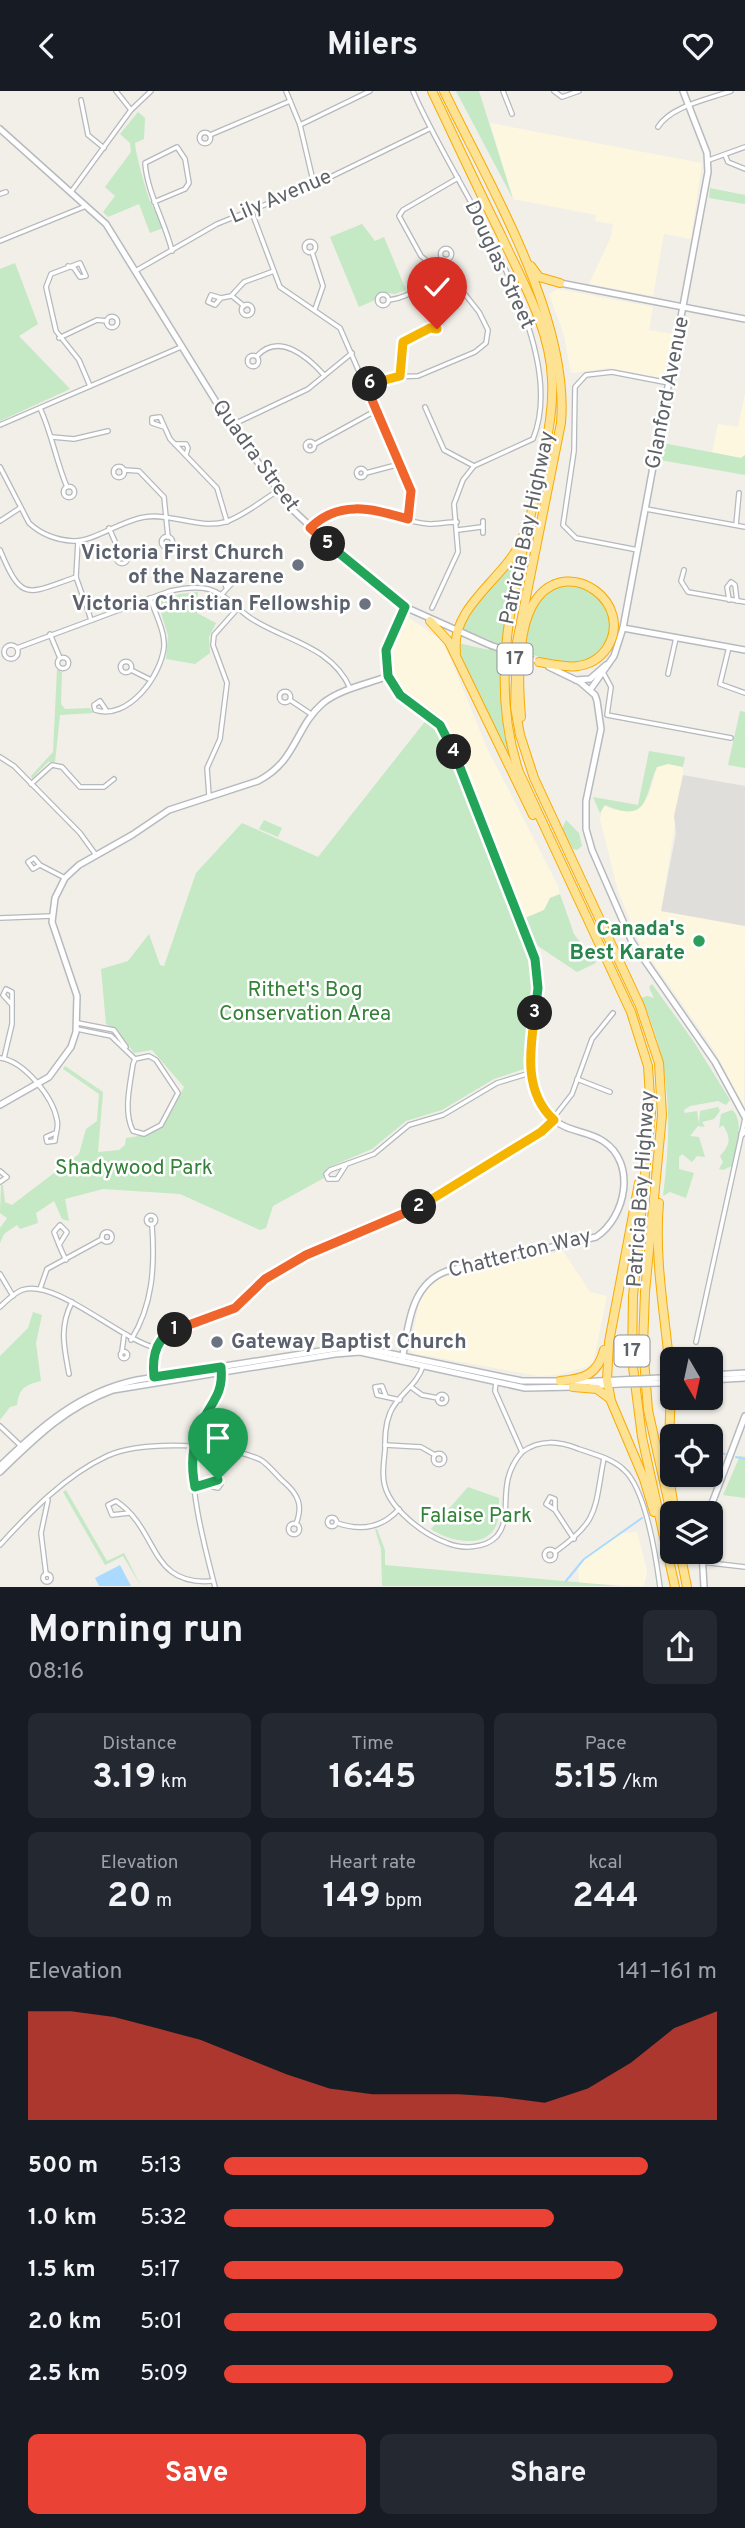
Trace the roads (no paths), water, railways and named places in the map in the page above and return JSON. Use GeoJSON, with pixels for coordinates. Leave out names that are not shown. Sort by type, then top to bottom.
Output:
{"type":"FeatureCollection","features":[{"type":"Feature","properties":{"kind":"highway","name":"Patricia Bay Highway"},"geometry":{"type":"LineString","coordinates":[[432,91],[542,327],[552,376],[548,431],[505,642],[503,701],[510,742],[519,772],[642,1040],[650,1081],[651,1113],[633,1296],[632,1359],[642,1437],[673,1587]]}},
{"type":"Feature","properties":{"kind":"highway","name":"Patricia Bay Highway"},"geometry":{"type":"LineString","coordinates":[[444,91],[544,309],[559,355],[563,391],[559,437],[520,620],[513,679],[520,735],[541,795],[640,1006],[656,1051],[661,1075],[662,1115],[645,1292],[643,1346],[648,1410],[668,1501]]}},
{"type":"Feature","properties":{"kind":"highway"},"geometry":{"type":"LineString","coordinates":[[466,137],[535,273],[543,279],[560,283]]}},
{"type":"Feature","properties":{"kind":"highway"},"geometry":{"type":"LineString","coordinates":[[560,283],[545,288],[543,297],[561,351],[563,391]]}},
{"type":"Feature","properties":{"kind":"highway"},"geometry":{"type":"LineString","coordinates":[[462,670],[455,650],[456,633],[464,617],[503,569],[521,541],[548,431]]}},
{"type":"Feature","properties":{"kind":"highway"},"geometry":{"type":"LineString","coordinates":[[536,661],[574,667],[591,662],[603,652],[611,640],[614,624],[611,609],[599,592],[576,582],[554,585],[537,598],[526,625],[520,666],[521,716],[541,795]]}},
{"type":"Feature","properties":{"kind":"highway"},"geometry":{"type":"LineString","coordinates":[[430,621],[449,642],[594,934]]}},
{"type":"Feature","properties":{"kind":"highway"},"geometry":{"type":"LineString","coordinates":[[656,1051],[661,1060],[665,1088],[657,1226],[667,1345]]}},
{"type":"Feature","properties":{"kind":"highway"},"geometry":{"type":"LineString","coordinates":[[651,1113],[618,1293],[607,1383],[611,1401],[646,1487],[673,1587]]}},
{"type":"Feature","properties":{"kind":"highway"},"geometry":{"type":"LineString","coordinates":[[560,1381],[584,1378],[600,1364],[618,1293]]}},
{"type":"Feature","properties":{"kind":"highway"},"geometry":{"type":"LineString","coordinates":[[573,1387],[597,1389],[611,1401]]}},
{"type":"Feature","properties":{"kind":"highway"},"geometry":{"type":"LineString","coordinates":[[684,1564],[687,1587]]}},
{"type":"Feature","properties":{"kind":"main road"},"geometry":{"type":"LineString","coordinates":[[683,91],[709,160]]}},
{"type":"Feature","properties":{"kind":"main road","name":"Quadra Street"},"geometry":{"type":"LineString","coordinates":[[0,129],[106,224],[137,270],[231,426],[276,492],[310,528],[405,607],[456,633],[536,661],[576,680],[590,690]]}},
{"type":"Feature","properties":{"kind":"main road","name":"Glanford Avenue"},"geometry":{"type":"LineString","coordinates":[[590,690],[604,674],[624,628],[709,160]]}},
{"type":"Feature","properties":{"kind":"main road"},"geometry":{"type":"LineString","coordinates":[[560,283],[745,319]]}},
{"type":"Feature","properties":{"kind":"main road"},"geometry":{"type":"LineString","coordinates":[[405,607],[386,650],[388,676],[400,695],[429,715],[444,730],[530,945],[538,988],[530,1073],[541,1102],[554,1120]]}},
{"type":"Feature","properties":{"kind":"main road"},"geometry":{"type":"LineString","coordinates":[[624,628],[745,650]]}},
{"type":"Feature","properties":{"kind":"main road"},"geometry":{"type":"LineString","coordinates":[[576,680],[590,679],[611,661]]}},
{"type":"Feature","properties":{"kind":"main road"},"geometry":{"type":"LineString","coordinates":[[0,1105],[38,1086],[60,1065],[71,1047],[77,1026],[73,978],[54,933],[52,916],[55,898],[65,878],[96,855],[169,810],[258,781],[275,771],[289,756],[313,715],[329,699],[388,676]]}},
{"type":"Feature","properties":{"kind":"main road"},"geometry":{"type":"LineString","coordinates":[[590,690],[597,701],[601,729],[586,804],[586,829],[592,850],[634,946],[715,1062],[745,1118]]}},
{"type":"Feature","properties":{"kind":"main road","name":"Chatterton Way"},"geometry":{"type":"LineString","coordinates":[[403,1358],[416,1297],[435,1276],[456,1268],[583,1242],[606,1230],[614,1221],[625,1180],[615,1154],[603,1141],[554,1120]]}},
{"type":"Feature","properties":{"kind":"main road"},"geometry":{"type":"LineString","coordinates":[[0,1466],[58,1418],[113,1390],[221,1369],[348,1352],[403,1358],[538,1389],[660,1380]]}},
{"type":"Feature","properties":{"kind":"main road"},"geometry":{"type":"LineString","coordinates":[[403,1358],[423,1366],[496,1378],[533,1382],[607,1383]]}},
{"type":"Feature","properties":{"kind":"main road"},"geometry":{"type":"LineString","coordinates":[[723,1378],[745,1377]]}},
{"type":"Feature","properties":{"kind":"main road"},"geometry":{"type":"LineString","coordinates":[[723,1379],[745,1377]]}},
{"type":"Feature","properties":{"kind":"main road"},"geometry":{"type":"LineString","coordinates":[[713,1501],[745,1416]]}},
{"type":"Feature","properties":{"kind":"main road"},"geometry":{"type":"LineString","coordinates":[[0,1472],[23,1447]]}},
{"type":"Feature","properties":{"kind":"main road"},"geometry":{"type":"LineString","coordinates":[[702,1564],[704,1587]]}},
{"type":"Feature","properties":{"kind":"street"},"geometry":{"type":"LineString","coordinates":[[116,91],[131,110]]}},
{"type":"Feature","properties":{"kind":"street"},"geometry":{"type":"LineString","coordinates":[[71,192],[131,110],[151,91]]}},
{"type":"Feature","properties":{"kind":"street"},"geometry":{"type":"LineString","coordinates":[[285,91],[300,125],[314,185]]}},
{"type":"Feature","properties":{"kind":"street"},"geometry":{"type":"LineString","coordinates":[[300,125],[370,91]]}},
{"type":"Feature","properties":{"kind":"street","name":"Douglas Street"},"geometry":{"type":"LineString","coordinates":[[413,91],[429,129],[458,179],[525,316],[535,348],[541,406],[533,439],[525,445],[474,466]]}},
{"type":"Feature","properties":{"kind":"street"},"geometry":{"type":"LineString","coordinates":[[503,91],[512,114]]}},
{"type":"Feature","properties":{"kind":"street"},"geometry":{"type":"LineString","coordinates":[[554,91],[558,96],[579,91]]}},
{"type":"Feature","properties":{"kind":"street"},"geometry":{"type":"LineString","coordinates":[[658,127],[663,119],[688,106],[731,91]]}},
{"type":"Feature","properties":{"kind":"street"},"geometry":{"type":"LineString","coordinates":[[81,100],[88,135],[104,148]]}},
{"type":"Feature","properties":{"kind":"street"},"geometry":{"type":"LineString","coordinates":[[210,135],[290,101]]}},
{"type":"Feature","properties":{"kind":"street","name":"Lily Avenue"},"geometry":{"type":"LineString","coordinates":[[137,270],[217,224],[314,185],[429,129]]}},
{"type":"Feature","properties":{"kind":"street"},"geometry":{"type":"LineString","coordinates":[[154,202],[185,189],[188,183],[185,159],[177,147],[145,163],[154,202],[164,219],[172,251]]}},
{"type":"Feature","properties":{"kind":"street"},"geometry":{"type":"LineString","coordinates":[[709,160],[745,147]]}},
{"type":"Feature","properties":{"kind":"street"},"geometry":{"type":"LineString","coordinates":[[725,155],[728,162],[745,169]]}},
{"type":"Feature","properties":{"kind":"street"},"geometry":{"type":"LineString","coordinates":[[366,386],[400,376],[418,376],[475,352],[486,343],[488,330],[479,311],[460,288],[417,250],[398,216],[403,210],[458,179]]}},
{"type":"Feature","properties":{"kind":"street"},"geometry":{"type":"LineString","coordinates":[[0,194],[6,192]]}},
{"type":"Feature","properties":{"kind":"street"},"geometry":{"type":"LineString","coordinates":[[0,241],[87,205]]}},
{"type":"Feature","properties":{"kind":"street"},"geometry":{"type":"LineString","coordinates":[[251,210],[274,271],[285,292],[340,328],[411,491],[408,519]]}},
{"type":"Feature","properties":{"kind":"street"},"geometry":{"type":"LineString","coordinates":[[312,252],[323,286],[315,310]]}},
{"type":"Feature","properties":{"kind":"street"},"geometry":{"type":"LineString","coordinates":[[388,300],[409,294],[423,285],[443,259]]}},
{"type":"Feature","properties":{"kind":"street"},"geometry":{"type":"LineString","coordinates":[[68,266],[74,268],[80,277],[86,276],[80,263],[68,266],[51,274],[46,286],[59,338],[79,360],[91,387]]}},
{"type":"Feature","properties":{"kind":"street"},"geometry":{"type":"LineString","coordinates":[[221,299],[231,296],[244,282],[274,271]]}},
{"type":"Feature","properties":{"kind":"street"},"geometry":{"type":"LineString","coordinates":[[231,296],[242,304],[236,289]]}},
{"type":"Feature","properties":{"kind":"street"},"geometry":{"type":"LineString","coordinates":[[59,338],[97,320],[107,321]]}},
{"type":"Feature","properties":{"kind":"street"},"geometry":{"type":"LineString","coordinates":[[400,376],[403,342],[430,328]]}},
{"type":"Feature","properties":{"kind":"street"},"geometry":{"type":"LineString","coordinates":[[0,425],[183,347]]}},
{"type":"Feature","properties":{"kind":"street"},"geometry":{"type":"LineString","coordinates":[[257,356],[272,347],[288,347],[313,363],[324,375]]}},
{"type":"Feature","properties":{"kind":"street"},"geometry":{"type":"LineString","coordinates":[[231,426],[308,389],[352,353]]}},
{"type":"Feature","properties":{"kind":"street"},"geometry":{"type":"LineString","coordinates":[[638,550],[576,538],[563,525],[574,451],[575,387],[586,375],[606,372],[669,383]]}},
{"type":"Feature","properties":{"kind":"street"},"geometry":{"type":"LineString","coordinates":[[425,407],[444,450],[474,466],[456,495],[458,552],[432,608]]}},
{"type":"Feature","properties":{"kind":"street"},"geometry":{"type":"LineString","coordinates":[[40,408],[52,437],[53,453],[67,487]]}},
{"type":"Feature","properties":{"kind":"street"},"geometry":{"type":"LineString","coordinates":[[315,444],[377,410]]}},
{"type":"Feature","properties":{"kind":"street"},"geometry":{"type":"LineString","coordinates":[[164,427],[175,444],[217,488],[227,522]]}},
{"type":"Feature","properties":{"kind":"street"},"geometry":{"type":"LineString","coordinates":[[52,437],[74,439],[108,431]]}},
{"type":"Feature","properties":{"kind":"street"},"geometry":{"type":"LineString","coordinates":[[175,444],[186,444],[186,455]]}},
{"type":"Feature","properties":{"kind":"street"},"geometry":{"type":"LineString","coordinates":[[366,473],[400,464]]}},
{"type":"Feature","properties":{"kind":"street"},"geometry":{"type":"LineString","coordinates":[[0,467],[20,508],[37,530],[59,540],[78,541],[133,519],[166,517],[210,524],[227,522],[276,492]]}},
{"type":"Feature","properties":{"kind":"street"},"geometry":{"type":"LineString","coordinates":[[124,470],[139,471],[159,491],[166,503],[168,537]]}},
{"type":"Feature","properties":{"kind":"street"},"geometry":{"type":"LineString","coordinates":[[736,525],[739,493]]}},
{"type":"Feature","properties":{"kind":"street"},"geometry":{"type":"LineString","coordinates":[[310,528],[327,515],[354,507],[430,524],[457,522]]}},
{"type":"Feature","properties":{"kind":"street"},"geometry":{"type":"LineString","coordinates":[[0,521],[20,508]]}},
{"type":"Feature","properties":{"kind":"street"},"geometry":{"type":"LineString","coordinates":[[646,509],[745,527]]}},
{"type":"Feature","properties":{"kind":"street"},"geometry":{"type":"LineString","coordinates":[[483,521],[483,533]]}},
{"type":"Feature","properties":{"kind":"street"},"geometry":{"type":"LineString","coordinates":[[458,530],[481,527]]}},
{"type":"Feature","properties":{"kind":"street"},"geometry":{"type":"LineString","coordinates":[[109,528],[120,553]]}},
{"type":"Feature","properties":{"kind":"street"},"geometry":{"type":"LineString","coordinates":[[78,541],[76,577],[90,620]]}},
{"type":"Feature","properties":{"kind":"street"},"geometry":{"type":"LineString","coordinates":[[0,550],[14,582],[26,591],[37,591],[76,577]]}},
{"type":"Feature","properties":{"kind":"street"},"geometry":{"type":"LineString","coordinates":[[684,570],[681,582],[688,592],[745,602]]}},
{"type":"Feature","properties":{"kind":"street"},"geometry":{"type":"LineString","coordinates":[[729,600],[727,587],[731,582],[735,585],[737,601]]}},
{"type":"Feature","properties":{"kind":"street"},"geometry":{"type":"LineString","coordinates":[[17,648],[185,587],[209,589],[222,594],[250,618],[295,638],[321,655],[344,675],[351,690]]}},
{"type":"Feature","properties":{"kind":"street"},"geometry":{"type":"LineString","coordinates":[[222,594],[226,587]]}},
{"type":"Feature","properties":{"kind":"street"},"geometry":{"type":"LineString","coordinates":[[106,710],[129,706],[139,698],[164,650],[164,639],[150,598]]}},
{"type":"Feature","properties":{"kind":"street"},"geometry":{"type":"LineString","coordinates":[[208,796],[206,768],[220,739],[227,683],[213,645],[214,635],[238,608]]}},
{"type":"Feature","properties":{"kind":"street"},"geometry":{"type":"LineString","coordinates":[[50,634],[60,659]]}},
{"type":"Feature","properties":{"kind":"street"},"geometry":{"type":"LineString","coordinates":[[668,674],[676,638]]}},
{"type":"Feature","properties":{"kind":"street"},"geometry":{"type":"LineString","coordinates":[[729,647],[720,684],[745,693]]}},
{"type":"Feature","properties":{"kind":"street"},"geometry":{"type":"LineString","coordinates":[[131,670],[149,679]]}},
{"type":"Feature","properties":{"kind":"street"},"geometry":{"type":"LineString","coordinates":[[604,674],[611,687],[607,715],[731,738]]}},
{"type":"Feature","properties":{"kind":"street"},"geometry":{"type":"LineString","coordinates":[[290,701],[313,715]]}},
{"type":"Feature","properties":{"kind":"street"},"geometry":{"type":"LineString","coordinates":[[0,757],[80,833],[96,855]]}},
{"type":"Feature","properties":{"kind":"street"},"geometry":{"type":"LineString","coordinates":[[31,784],[52,765],[62,767],[80,787],[104,787],[114,779]]}},
{"type":"Feature","properties":{"kind":"street"},"geometry":{"type":"LineString","coordinates":[[40,865],[65,878]]}},
{"type":"Feature","properties":{"kind":"street"},"geometry":{"type":"LineString","coordinates":[[0,918],[52,916]]}},
{"type":"Feature","properties":{"kind":"street"},"geometry":{"type":"LineString","coordinates":[[12,1005],[12,1024],[2,1058],[27,1070],[58,1121],[55,1133]]}},
{"type":"Feature","properties":{"kind":"street"},"geometry":{"type":"LineString","coordinates":[[155,1380],[156,1348],[170,1332],[235,1308],[265,1279],[296,1259],[431,1201],[541,1132],[554,1120],[572,1094],[592,1039],[613,1013]]}},
{"type":"Feature","properties":{"kind":"street"},"geometry":{"type":"LineString","coordinates":[[77,1026],[107,1034],[127,1049],[135,1059],[129,1113],[134,1131],[144,1134],[161,1125],[178,1093],[156,1060],[149,1056],[135,1059]]}},
{"type":"Feature","properties":{"kind":"street"},"geometry":{"type":"LineString","coordinates":[[346,1165],[337,1179],[328,1179],[327,1172],[374,1154],[409,1125],[443,1115],[497,1083],[530,1073]]}},
{"type":"Feature","properties":{"kind":"street"},"geometry":{"type":"LineString","coordinates":[[577,1079],[610,1092]]}},
{"type":"Feature","properties":{"kind":"street"},"geometry":{"type":"LineString","coordinates":[[696,1342],[745,1118]]}},
{"type":"Feature","properties":{"kind":"street"},"geometry":{"type":"LineString","coordinates":[[0,1171],[7,1177],[0,1182]]}},
{"type":"Feature","properties":{"kind":"street"},"geometry":{"type":"LineString","coordinates":[[59,1245],[67,1232],[60,1225],[54,1232],[59,1245],[66,1260]]}},
{"type":"Feature","properties":{"kind":"street"},"geometry":{"type":"LineString","coordinates":[[131,1340],[143,1321],[151,1295],[152,1225]]}},
{"type":"Feature","properties":{"kind":"street"},"geometry":{"type":"LineString","coordinates":[[40,1289],[47,1269],[102,1239]]}},
{"type":"Feature","properties":{"kind":"street"},"geometry":{"type":"LineString","coordinates":[[0,1274],[13,1296]]}},
{"type":"Feature","properties":{"kind":"street"},"geometry":{"type":"LineString","coordinates":[[0,1307],[20,1291],[40,1289],[72,1303],[131,1340],[156,1348]]}},
{"type":"Feature","properties":{"kind":"street"},"geometry":{"type":"LineString","coordinates":[[69,1374],[62,1334],[64,1318],[72,1303]]}},
{"type":"Feature","properties":{"kind":"street"},"geometry":{"type":"LineString","coordinates":[[122,1352],[124,1336]]}},
{"type":"Feature","properties":{"kind":"street"},"geometry":{"type":"LineString","coordinates":[[423,1366],[411,1387],[391,1410],[385,1445],[384,1483],[399,1509],[436,1539],[454,1546],[483,1545],[495,1538],[502,1528],[505,1483],[513,1462],[522,1452],[548,1442],[565,1444],[604,1458],[624,1469],[634,1484],[649,1531],[660,1587]]}},
{"type":"Feature","properties":{"kind":"street"},"geometry":{"type":"LineString","coordinates":[[215,1587],[195,1487],[194,1446],[200,1427],[221,1389],[221,1369]]}},
{"type":"Feature","properties":{"kind":"street"},"geometry":{"type":"LineString","coordinates":[[496,1378],[495,1391],[522,1452]]}},
{"type":"Feature","properties":{"kind":"street"},"geometry":{"type":"LineString","coordinates":[[411,1387],[422,1395],[438,1398]]}},
{"type":"Feature","properties":{"kind":"street"},"geometry":{"type":"LineString","coordinates":[[386,1396],[400,1400]]}},
{"type":"Feature","properties":{"kind":"street"},"geometry":{"type":"LineString","coordinates":[[0,1426],[23,1447]]}},
{"type":"Feature","properties":{"kind":"street"},"geometry":{"type":"LineString","coordinates":[[385,1445],[421,1447],[435,1455]]}},
{"type":"Feature","properties":{"kind":"street"},"geometry":{"type":"LineString","coordinates":[[0,1545],[49,1498],[108,1455],[137,1448],[194,1446],[261,1461],[297,1495],[300,1508],[296,1524]]}},
{"type":"Feature","properties":{"kind":"street"},"geometry":{"type":"LineString","coordinates":[[555,1552],[588,1527],[604,1458]]}},
{"type":"Feature","properties":{"kind":"street"},"geometry":{"type":"LineString","coordinates":[[195,1487],[205,1485]]}},
{"type":"Feature","properties":{"kind":"street"},"geometry":{"type":"LineString","coordinates":[[46,1573],[41,1533],[49,1498]]}},
{"type":"Feature","properties":{"kind":"street"},"geometry":{"type":"LineString","coordinates":[[129,1513],[112,1515],[108,1505],[116,1501],[129,1513],[140,1524],[173,1578],[188,1584],[213,1581]]}},
{"type":"Feature","properties":{"kind":"street"},"geometry":{"type":"LineString","coordinates":[[337,1523],[354,1528],[370,1526],[387,1520],[399,1509]]}},
{"type":"Feature","properties":{"kind":"street"},"geometry":{"type":"LineString","coordinates":[[555,1510],[574,1539]]}},
{"type":"Feature","properties":{"kind":"street"},"geometry":{"type":"LineString","coordinates":[[719,1564],[745,1567]]}},
{"type":"Feature","properties":{"kind":"water"},"geometry":{"type":"Polygon","coordinates":[[[120,1565],[131,1586],[99,1586],[95,1578],[120,1565]]]}},
{"type":"Feature","properties":{"kind":"waterway"},"geometry":{"type":"LineString","coordinates":[[736,1457],[745,1459]]}},
{"type":"Feature","properties":{"kind":"waterway"},"geometry":{"type":"LineString","coordinates":[[566,1581],[584,1559],[642,1518]]}},
{"type":"Feature","properties":{"kind":"place","name":"Victoria First Church of the Nazarene"},"geometry":{"type":"Point","coordinates":[298,565]}},
{"type":"Feature","properties":{"kind":"place","name":"Victoria Christian Fellowship"},"geometry":{"type":"Point","coordinates":[365,604]}},
{"type":"Feature","properties":{"kind":"place","name":"Canada's Best Karate"},"geometry":{"type":"Point","coordinates":[699,941]}},
{"type":"Feature","properties":{"kind":"place","name":"Gateway Baptist Church"},"geometry":{"type":"Point","coordinates":[217,1342]}},
{"type":"Feature","properties":{"kind":"park label","name":"Rithet's Bog Conservation Area"},"geometry":{"type":"Point","coordinates":[305,1002]}},
{"type":"Feature","properties":{"kind":"park label","name":"Shadywood Park"},"geometry":{"type":"Point","coordinates":[134,1168]}},
{"type":"Feature","properties":{"kind":"park label","name":"Falaise Park"},"geometry":{"type":"Point","coordinates":[476,1516]}}]}
